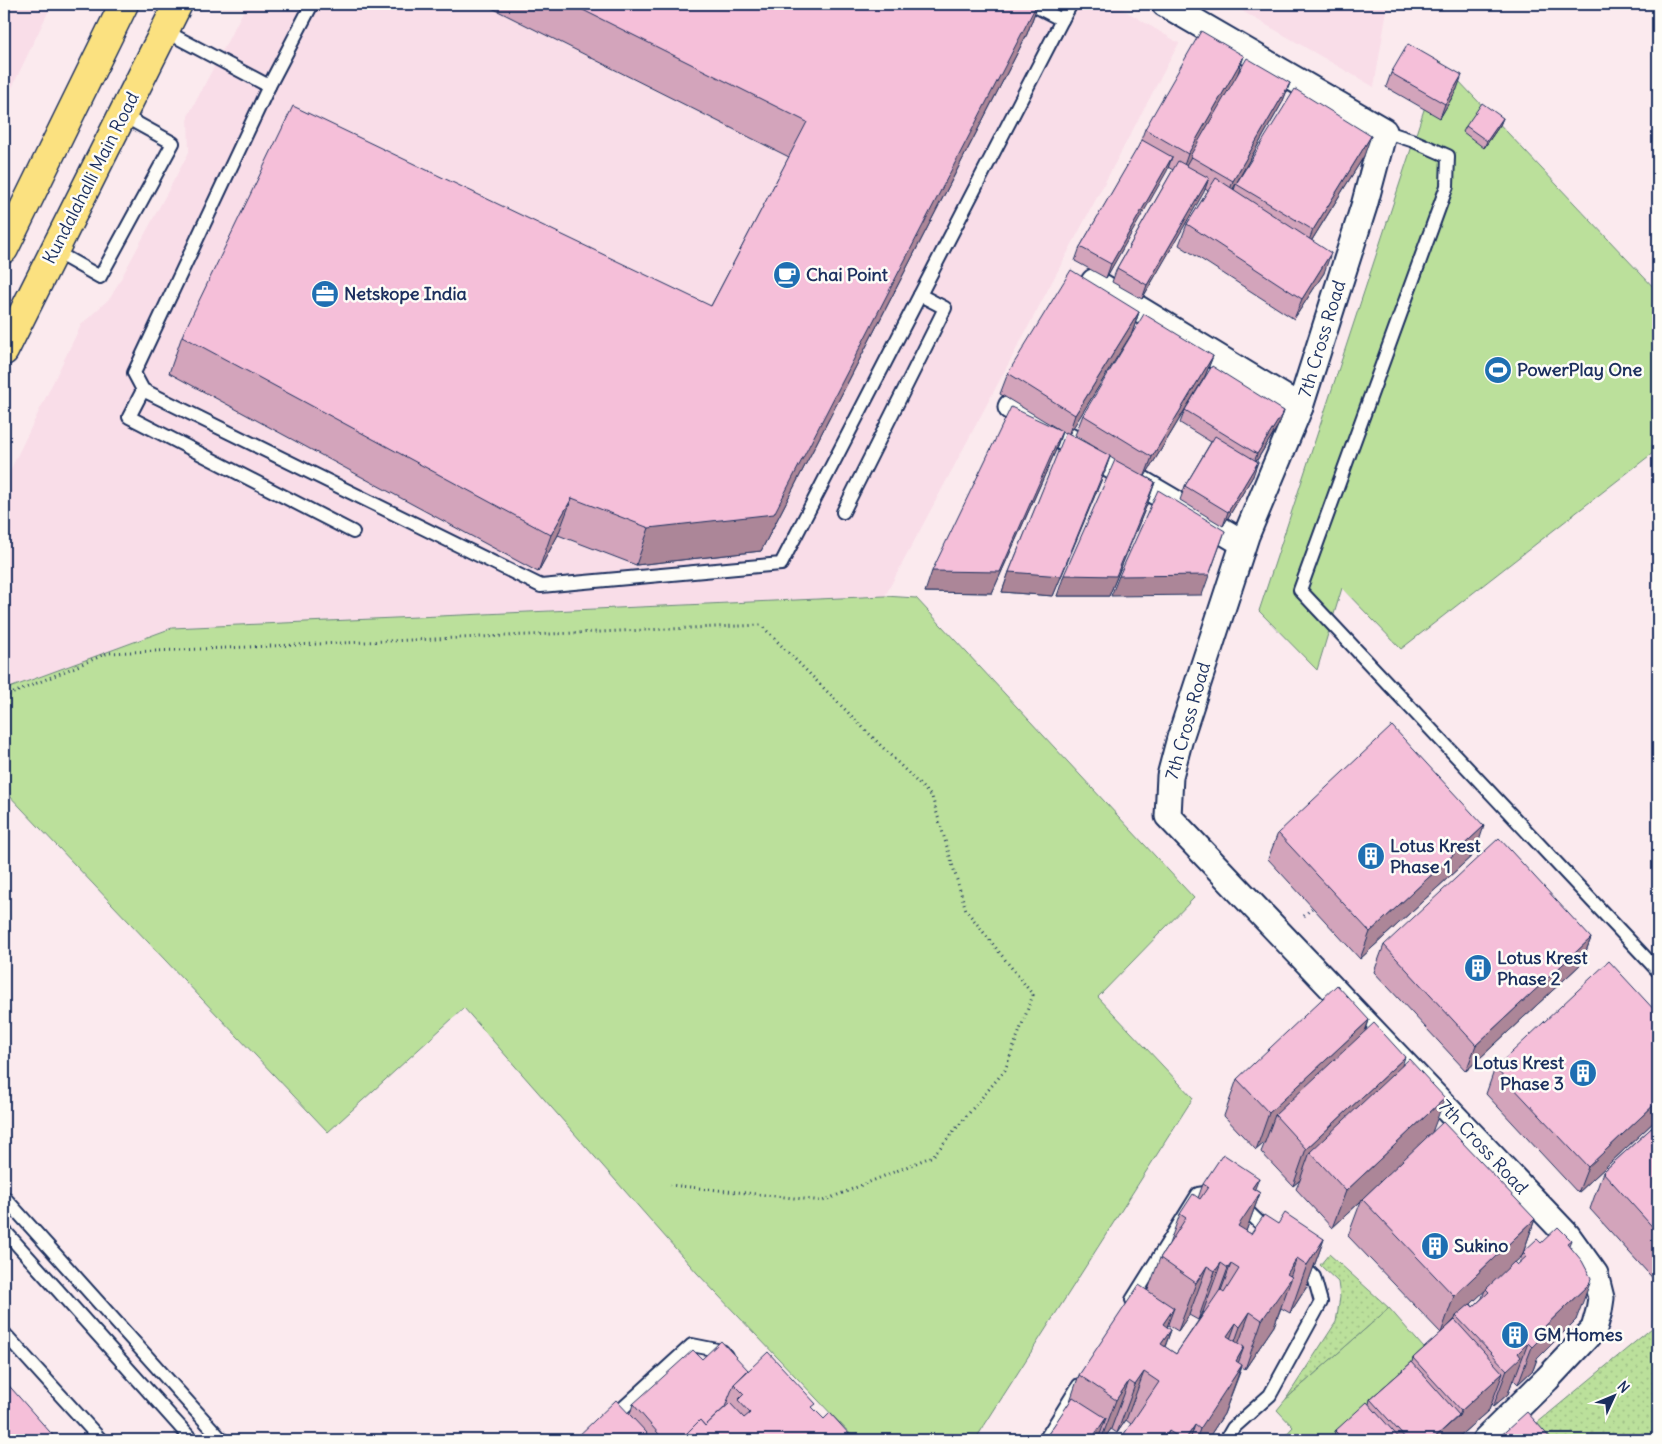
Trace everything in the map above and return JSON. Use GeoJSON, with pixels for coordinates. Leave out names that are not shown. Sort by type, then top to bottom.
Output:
{"type":"FeatureCollection","features":[{"type":"Feature","properties":{"kind":"main road"},"geometry":{"type":"LineString","coordinates":[[4,249],[124,4]]}},
{"type":"Feature","properties":{"kind":"main road","name":"Kundalahalli Main Road"},"geometry":{"type":"LineString","coordinates":[[4,351],[178,4]]}},
{"type":"Feature","properties":{"kind":"street"},"geometry":{"type":"LineString","coordinates":[[1165,4],[1384,132]]}},
{"type":"Feature","properties":{"kind":"street","name":"7th Cross Road"},"geometry":{"type":"LineString","coordinates":[[1384,132],[1364,206],[1300,408],[1243,543],[1180,738],[1170,776],[1168,816],[1567,1235],[1595,1274],[1601,1298],[1594,1328],[1547,1379],[1485,1440]]}},
{"type":"Feature","properties":{"kind":"street"},"geometry":{"type":"LineString","coordinates":[[1094,282],[1300,408]]}},
{"type":"Feature","properties":{"kind":"street"},"geometry":{"type":"LineString","coordinates":[[1011,407],[1243,543]]}},
{"type":"Feature","properties":{"kind":"lane"},"geometry":{"type":"LineString","coordinates":[[312,4],[269,86],[134,373],[143,390],[541,586],[781,564],[1071,4]]}},
{"type":"Feature","properties":{"kind":"lane"},"geometry":{"type":"LineString","coordinates":[[1031,4],[1062,20]]}},
{"type":"Feature","properties":{"kind":"lane"},"geometry":{"type":"LineString","coordinates":[[165,31],[269,86]]}},
{"type":"Feature","properties":{"kind":"lane"},"geometry":{"type":"LineString","coordinates":[[54,251],[100,277],[173,143],[122,115]]}},
{"type":"Feature","properties":{"kind":"lane"},"geometry":{"type":"LineString","coordinates":[[1384,132],[1414,141],[1448,156],[1447,186],[1300,590],[1658,972]]}},
{"type":"Feature","properties":{"kind":"lane"},"geometry":{"type":"LineString","coordinates":[[843,512],[945,308],[920,295]]}},
{"type":"Feature","properties":{"kind":"lane"},"geometry":{"type":"LineString","coordinates":[[143,390],[129,417],[353,532]]}},
{"type":"Feature","properties":{"kind":"lane"},"geometry":{"type":"LineString","coordinates":[[1126,1309],[1198,1194],[1230,1194],[1280,1243]]}},
{"type":"Feature","properties":{"kind":"lane"},"geometry":{"type":"LineString","coordinates":[[4,1197],[222,1440]]}},
{"type":"Feature","properties":{"kind":"lane"},"geometry":{"type":"LineString","coordinates":[[4,1230],[192,1440]]}},
{"type":"Feature","properties":{"kind":"lane"},"geometry":{"type":"LineString","coordinates":[[1226,1440],[1233,1428],[1270,1395],[1321,1302],[1314,1277],[1294,1257]]}},
{"type":"Feature","properties":{"kind":"lane"},"geometry":{"type":"LineString","coordinates":[[4,1333],[101,1440]]}},
{"type":"Feature","properties":{"kind":"lane"},"geometry":{"type":"LineString","coordinates":[[588,1440],[692,1345],[722,1351],[736,1366]]}},
{"type":"Feature","properties":{"kind":"lane"},"geometry":{"type":"LineString","coordinates":[[1045,1440],[1085,1374]]}},
{"type":"Feature","properties":{"kind":"path"},"geometry":{"type":"LineString","coordinates":[[4,697],[108,653],[761,625],[932,797],[966,910],[1033,995],[1005,1070],[933,1156],[823,1201],[670,1185]]}},
{"type":"Feature","properties":{"kind":"path"},"geometry":{"type":"LineString","coordinates":[[1302,918],[1313,908]]}},
{"type":"Feature","properties":{"kind":"shaded area"},"geometry":{"type":"Polygon","coordinates":[[[4,4],[52,4],[4,104],[4,4]]]}},
{"type":"Feature","properties":{"kind":"shaded area"},"geometry":{"type":"Polygon","coordinates":[[[247,4],[1114,4],[1179,43],[885,596],[172,628],[4,690],[4,483],[81,325],[111,297],[189,152],[188,116],[247,4]]]}},
{"type":"Feature","properties":{"kind":"shaded area"},"geometry":{"type":"Polygon","coordinates":[[[1230,4],[1388,4],[1374,87],[1230,4]]]}},
{"type":"Feature","properties":{"kind":"green space","name":"PowerPlay One"},"geometry":{"type":"Polygon","coordinates":[[[1440,61],[1658,292],[1658,449],[1401,649],[1342,588],[1317,670],[1259,611],[1440,61]]]}},
{"type":"Feature","properties":{"kind":"green space"},"geometry":{"type":"Polygon","coordinates":[[[885,596],[916,598],[1194,898],[1098,997],[1193,1098],[975,1440],[856,1440],[697,1273],[464,1008],[328,1132],[4,790],[4,690],[172,628],[885,596]]]}},
{"type":"Feature","properties":{"kind":"green space"},"geometry":{"type":"Polygon","coordinates":[[[1329,1254],[1389,1308],[1286,1399],[1336,1322],[1340,1297],[1338,1282],[1320,1265],[1329,1254]]]}},
{"type":"Feature","properties":{"kind":"green space"},"geometry":{"type":"Polygon","coordinates":[[[1389,1308],[1430,1355],[1337,1440],[1281,1440],[1293,1427],[1277,1410],[1286,1399],[1389,1308]]]}},
{"type":"Feature","properties":{"kind":"green space"},"geometry":{"type":"Polygon","coordinates":[[[1658,1323],[1658,1440],[1521,1440],[1519,1438],[1658,1323]]]}},
{"type":"Feature","properties":{"kind":"building"},"geometry":{"type":"Polygon","coordinates":[[[571,4],[1037,4],[774,514],[649,528],[572,498],[551,535],[182,336],[293,106],[711,306],[807,122],[571,4]]]}},
{"type":"Feature","properties":{"kind":"building"},"geometry":{"type":"Polygon","coordinates":[[[1201,31],[1244,56],[1188,154],[1145,129],[1201,31]]]}},
{"type":"Feature","properties":{"kind":"building"},"geometry":{"type":"Polygon","coordinates":[[[1408,44],[1462,75],[1445,104],[1391,73],[1408,44]]]}},
{"type":"Feature","properties":{"kind":"building"},"geometry":{"type":"Polygon","coordinates":[[[1247,58],[1290,83],[1233,181],[1190,156],[1247,58]]]}},
{"type":"Feature","properties":{"kind":"building"},"geometry":{"type":"Polygon","coordinates":[[[1295,89],[1371,136],[1313,230],[1236,184],[1295,89]]]}},
{"type":"Feature","properties":{"kind":"building"},"geometry":{"type":"Polygon","coordinates":[[[1482,103],[1503,118],[1487,141],[1466,126],[1482,103]]]}},
{"type":"Feature","properties":{"kind":"building"},"geometry":{"type":"Polygon","coordinates":[[[1142,140],[1172,157],[1111,264],[1080,247],[1142,140]]]}},
{"type":"Feature","properties":{"kind":"building"},"geometry":{"type":"Polygon","coordinates":[[[1178,161],[1209,178],[1147,285],[1117,268],[1178,161]]]}},
{"type":"Feature","properties":{"kind":"building"},"geometry":{"type":"Polygon","coordinates":[[[1216,178],[1331,253],[1302,299],[1187,224],[1216,178]]]}},
{"type":"Feature","properties":{"kind":"building"},"geometry":{"type":"Polygon","coordinates":[[[1071,270],[1139,312],[1075,415],[1008,373],[1071,270]]]}},
{"type":"Feature","properties":{"kind":"building"},"geometry":{"type":"Polygon","coordinates":[[[1144,314],[1213,356],[1152,457],[1083,415],[1144,314]]]}},
{"type":"Feature","properties":{"kind":"building"},"geometry":{"type":"Polygon","coordinates":[[[1212,366],[1284,411],[1257,454],[1185,410],[1212,366]]]}},
{"type":"Feature","properties":{"kind":"building"},"geometry":{"type":"Polygon","coordinates":[[[1011,407],[1062,431],[1000,572],[932,571],[1011,407]]]}},
{"type":"Feature","properties":{"kind":"building"},"geometry":{"type":"Polygon","coordinates":[[[1066,432],[1110,456],[1061,576],[1009,572],[1066,432]]]}},
{"type":"Feature","properties":{"kind":"building"},"geometry":{"type":"Polygon","coordinates":[[[1215,436],[1258,462],[1228,512],[1185,486],[1215,436]]]}},
{"type":"Feature","properties":{"kind":"building"},"geometry":{"type":"Polygon","coordinates":[[[1115,460],[1155,482],[1116,576],[1064,575],[1115,460]]]}},
{"type":"Feature","properties":{"kind":"building"},"geometry":{"type":"Polygon","coordinates":[[[1158,490],[1225,531],[1209,575],[1119,576],[1158,490]]]}},
{"type":"Feature","properties":{"kind":"building","name":"Lotus Krest Phase 1"},"geometry":{"type":"Polygon","coordinates":[[[1392,726],[1484,826],[1370,932],[1278,833],[1392,726]]]}},
{"type":"Feature","properties":{"kind":"building","name":"Lotus Krest Phase 2"},"geometry":{"type":"Polygon","coordinates":[[[1499,838],[1591,938],[1476,1045],[1384,945],[1499,838]]]}},
{"type":"Feature","properties":{"kind":"building","name":"Lotus Krest Phase 3"},"geometry":{"type":"Polygon","coordinates":[[[1609,961],[1658,1014],[1658,1101],[1588,1167],[1495,1068],[1609,961]]]}},
{"type":"Feature","properties":{"kind":"building"},"geometry":{"type":"Polygon","coordinates":[[[1337,985],[1369,1020],[1269,1113],[1237,1079],[1337,985]]]}},
{"type":"Feature","properties":{"kind":"building"},"geometry":{"type":"Polygon","coordinates":[[[1374,1023],[1405,1057],[1306,1149],[1275,1115],[1374,1023]]]}},
{"type":"Feature","properties":{"kind":"building"},"geometry":{"type":"Polygon","coordinates":[[[1409,1059],[1445,1098],[1346,1191],[1310,1152],[1409,1059]]]}},
{"type":"Feature","properties":{"kind":"building"},"geometry":{"type":"Polygon","coordinates":[[[1443,1122],[1535,1219],[1454,1296],[1362,1199],[1443,1122]]]}},
{"type":"Feature","properties":{"kind":"building"},"geometry":{"type":"Polygon","coordinates":[[[1658,1122],[1658,1233],[1603,1172],[1658,1122]]]}},
{"type":"Feature","properties":{"kind":"building"},"geometry":{"type":"Polygon","coordinates":[[[1223,1154],[1259,1178],[1252,1188],[1260,1193],[1238,1226],[1251,1234],[1264,1215],[1278,1224],[1285,1213],[1324,1239],[1307,1265],[1297,1258],[1287,1274],[1292,1277],[1262,1320],[1250,1312],[1240,1327],[1236,1323],[1227,1336],[1244,1347],[1236,1361],[1242,1365],[1200,1429],[1195,1425],[1185,1440],[1169,1431],[1163,1440],[1120,1440],[1159,1382],[1144,1372],[1135,1385],[1129,1381],[1116,1400],[1079,1375],[1139,1285],[1174,1308],[1163,1324],[1171,1330],[1161,1344],[1176,1354],[1220,1290],[1224,1293],[1239,1269],[1231,1264],[1228,1268],[1221,1263],[1215,1271],[1207,1266],[1196,1283],[1160,1258],[1186,1218],[1180,1214],[1193,1194],[1200,1199],[1208,1187],[1203,1184],[1223,1154]]]}},
{"type":"Feature","properties":{"kind":"building"},"geometry":{"type":"Polygon","coordinates":[[[1558,1227],[1571,1240],[1567,1243],[1582,1261],[1591,1278],[1590,1283],[1542,1329],[1546,1333],[1532,1347],[1528,1343],[1518,1353],[1521,1357],[1507,1370],[1456,1316],[1470,1304],[1473,1307],[1489,1292],[1486,1289],[1514,1262],[1517,1265],[1527,1256],[1523,1252],[1537,1239],[1541,1243],[1558,1227]]]}},
{"type":"Feature","properties":{"kind":"building"},"geometry":{"type":"Polygon","coordinates":[[[1455,1320],[1503,1373],[1461,1411],[1413,1358],[1455,1320]]]}},
{"type":"Feature","properties":{"kind":"building"},"geometry":{"type":"Polygon","coordinates":[[[721,1341],[748,1370],[734,1384],[725,1407],[705,1426],[700,1420],[687,1433],[684,1440],[664,1440],[633,1404],[693,1350],[702,1359],[721,1341]]]}},
{"type":"Feature","properties":{"kind":"building"},"geometry":{"type":"Polygon","coordinates":[[[768,1352],[816,1404],[812,1407],[824,1419],[830,1413],[850,1435],[846,1440],[694,1440],[687,1433],[700,1420],[705,1426],[730,1403],[744,1418],[750,1413],[738,1400],[744,1394],[734,1384],[768,1352]]]}},
{"type":"Feature","properties":{"kind":"building"},"geometry":{"type":"Polygon","coordinates":[[[1412,1362],[1459,1415],[1432,1440],[1407,1440],[1370,1399],[1412,1362]]]}},
{"type":"Feature","properties":{"kind":"building"},"geometry":{"type":"Polygon","coordinates":[[[4,1380],[57,1440],[4,1440],[4,1380]]]}},
{"type":"Feature","properties":{"kind":"building"},"geometry":{"type":"Polygon","coordinates":[[[1073,1397],[1106,1418],[1095,1434],[1103,1440],[1044,1440],[1073,1397]]]}},
{"type":"Feature","properties":{"kind":"building"},"geometry":{"type":"Polygon","coordinates":[[[616,1400],[647,1433],[639,1440],[574,1440],[616,1400]]]}},
{"type":"Feature","properties":{"kind":"building"},"geometry":{"type":"Polygon","coordinates":[[[1367,1402],[1401,1440],[1344,1440],[1335,1431],[1367,1402]]]}},
{"type":"Feature","properties":{"kind":"building"},"geometry":{"type":"Polygon","coordinates":[[[1527,1412],[1552,1440],[1496,1440],[1527,1412]]]}},
{"type":"Feature","properties":{"kind":"building"},"geometry":{"type":"Polygon","coordinates":[[[1332,1434],[1338,1440],[1326,1440],[1332,1434]]]}},
{"type":"Feature","properties":{"kind":"place","name":"Chai Point"},"geometry":{"type":"Point","coordinates":[787,275]}},
{"type":"Feature","properties":{"kind":"place","name":"Netskope India"},"geometry":{"type":"Point","coordinates":[325,294]}},
{"type":"Feature","properties":{"kind":"place","name":"PowerPlay One"},"geometry":{"type":"Point","coordinates":[1498,370]}},
{"type":"Feature","properties":{"kind":"place","name":"Lotus Krest Phase 1"},"geometry":{"type":"Point","coordinates":[1371,856]}},
{"type":"Feature","properties":{"kind":"place","name":"Lotus Krest Phase 2"},"geometry":{"type":"Point","coordinates":[1478,968]}},
{"type":"Feature","properties":{"kind":"place","name":"Lotus Krest Phase 3"},"geometry":{"type":"Point","coordinates":[1583,1073]}},
{"type":"Feature","properties":{"kind":"place","name":"Sukino"},"geometry":{"type":"Point","coordinates":[1435,1246]}},
{"type":"Feature","properties":{"kind":"place","name":"GM Homes"},"geometry":{"type":"Point","coordinates":[1515,1335]}}]}
